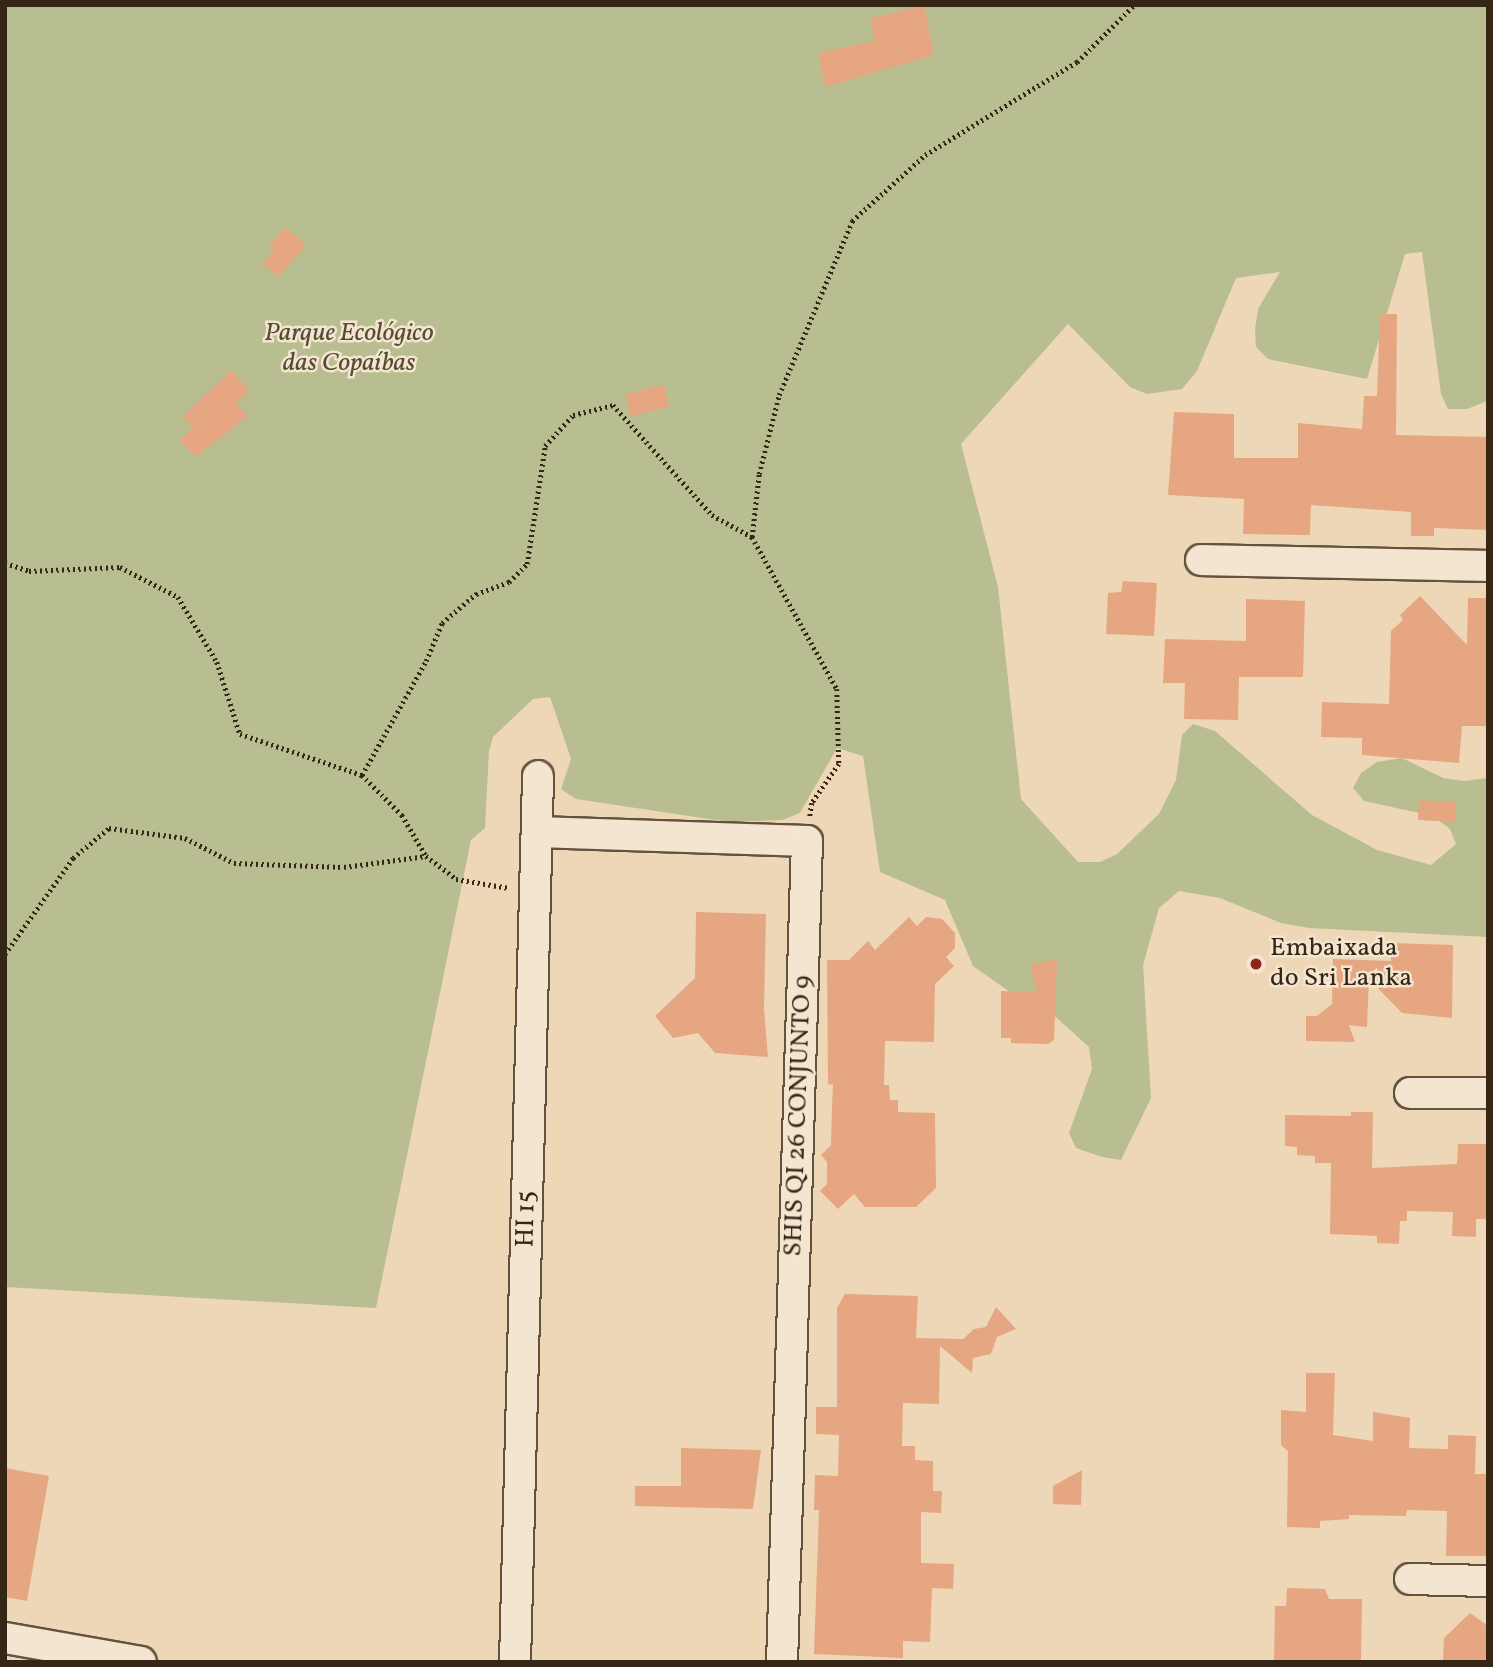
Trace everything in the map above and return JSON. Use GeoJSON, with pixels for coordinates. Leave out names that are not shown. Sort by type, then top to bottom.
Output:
{"type":"FeatureCollection","features":[{"type":"Feature","properties":{"kind":"street"},"geometry":{"type":"LineString","coordinates":[[1201,560],[1488,566]]}},
{"type":"Feature","properties":{"kind":"street","name":"HI 15"},"geometry":{"type":"LineString","coordinates":[[515,1662],[538,776]]}},
{"type":"Feature","properties":{"kind":"street"},"geometry":{"type":"LineString","coordinates":[[537,832],[807,841]]}},
{"type":"Feature","properties":{"kind":"street","name":"SHIS QI 26 CONJUNTO 9"},"geometry":{"type":"LineString","coordinates":[[782,1662],[807,841]]}},
{"type":"Feature","properties":{"kind":"street"},"geometry":{"type":"LineString","coordinates":[[1410,1093],[1488,1093]]}},
{"type":"Feature","properties":{"kind":"street"},"geometry":{"type":"LineString","coordinates":[[1410,1579],[1488,1581]]}},
{"type":"Feature","properties":{"kind":"street"},"geometry":{"type":"LineString","coordinates":[[5,1638],[141,1662]]}},
{"type":"Feature","properties":{"kind":"path"},"geometry":{"type":"LineString","coordinates":[[752,537],[759,474],[779,395],[852,221],[925,155],[1077,62],[1134,5]]}},
{"type":"Feature","properties":{"kind":"path"},"geometry":{"type":"LineString","coordinates":[[362,775],[426,662],[442,623],[476,594],[509,582],[527,564],[545,446],[573,415],[613,405],[712,515],[752,537],[837,689],[839,764],[812,803],[807,841]]}},
{"type":"Feature","properties":{"kind":"path"},"geometry":{"type":"LineString","coordinates":[[5,563],[29,571],[120,567],[178,597],[217,662],[240,734],[362,775],[402,815],[426,856],[456,879],[535,893]]}},
{"type":"Feature","properties":{"kind":"path"},"geometry":{"type":"LineString","coordinates":[[5,954],[73,858],[109,828],[185,838],[234,863],[344,867],[426,856]]}},
{"type":"Feature","properties":{"kind":"green space","name":"Parque Ecológico das Copaíbas"},"geometry":{"type":"Polygon","coordinates":[[[5,5],[1488,5],[1487,401],[1467,409],[1448,409],[1441,394],[1422,252],[1405,254],[1367,379],[1268,359],[1256,347],[1255,329],[1258,309],[1280,272],[1236,278],[1197,371],[1182,389],[1147,394],[1130,387],[1068,324],[961,444],[998,587],[1021,799],[1078,862],[1100,862],[1117,854],[1159,814],[1176,780],[1182,735],[1193,724],[1215,731],[1312,815],[1377,850],[1431,865],[1456,844],[1450,829],[1433,816],[1364,801],[1353,788],[1361,773],[1377,762],[1402,758],[1443,778],[1464,781],[1488,778],[1488,937],[1309,928],[1281,923],[1220,898],[1179,891],[1159,908],[1143,965],[1151,1098],[1121,1160],[1102,1157],[1076,1148],[1069,1133],[1092,1069],[1089,1047],[1048,1010],[1014,995],[973,966],[945,900],[880,872],[863,756],[837,748],[800,813],[782,820],[729,822],[576,799],[561,789],[571,759],[550,697],[533,699],[493,737],[489,751],[485,828],[471,840],[376,1308],[5,1287],[5,5]]]}},
{"type":"Feature","properties":{"kind":"building"},"geometry":{"type":"Polygon","coordinates":[[[924,6],[934,55],[825,87],[818,53],[875,41],[870,18],[924,6]]]}},
{"type":"Feature","properties":{"kind":"building"},"geometry":{"type":"Polygon","coordinates":[[[285,227],[306,244],[279,277],[263,264],[274,250],[269,246],[285,227]]]}},
{"type":"Feature","properties":{"kind":"building"},"geometry":{"type":"Polygon","coordinates":[[[1380,314],[1397,314],[1396,435],[1488,437],[1488,530],[1434,528],[1434,536],[1411,536],[1411,512],[1311,505],[1310,535],[1243,534],[1244,499],[1168,495],[1174,412],[1234,414],[1234,458],[1298,458],[1298,423],[1362,429],[1364,396],[1377,396],[1380,314]]]}},
{"type":"Feature","properties":{"kind":"building"},"geometry":{"type":"Polygon","coordinates":[[[231,370],[249,390],[236,403],[248,416],[195,457],[179,440],[193,428],[183,417],[231,370]]]}},
{"type":"Feature","properties":{"kind":"building"},"geometry":{"type":"Polygon","coordinates":[[[664,385],[669,407],[630,416],[625,394],[664,385]]]}},
{"type":"Feature","properties":{"kind":"building"},"geometry":{"type":"Polygon","coordinates":[[[1123,581],[1157,583],[1154,636],[1106,634],[1108,593],[1121,592],[1123,581]]]}},
{"type":"Feature","properties":{"kind":"building"},"geometry":{"type":"Polygon","coordinates":[[[1420,596],[1467,645],[1468,598],[1488,598],[1488,726],[1462,726],[1459,763],[1362,755],[1362,738],[1321,737],[1322,702],[1389,704],[1391,631],[1403,620],[1400,615],[1420,596]]]}},
{"type":"Feature","properties":{"kind":"building"},"geometry":{"type":"Polygon","coordinates":[[[1246,599],[1305,601],[1303,677],[1239,677],[1238,720],[1184,719],[1185,683],[1163,683],[1165,639],[1246,641],[1246,599]]]}},
{"type":"Feature","properties":{"kind":"building"},"geometry":{"type":"Polygon","coordinates":[[[1419,800],[1455,802],[1455,822],[1418,820],[1419,800]]]}},
{"type":"Feature","properties":{"kind":"building"},"geometry":{"type":"Polygon","coordinates":[[[696,912],[766,914],[764,1009],[768,1057],[715,1053],[698,1033],[673,1038],[655,1016],[695,978],[696,912]]]}},
{"type":"Feature","properties":{"kind":"building"},"geometry":{"type":"Polygon","coordinates":[[[909,917],[917,926],[926,917],[942,919],[955,933],[955,948],[946,957],[954,966],[935,984],[934,1042],[885,1041],[884,1085],[889,1085],[890,1100],[898,1100],[898,1112],[935,1113],[936,1188],[916,1207],[865,1207],[854,1194],[838,1209],[820,1191],[827,1184],[827,1162],[821,1155],[831,1145],[833,1085],[828,1084],[827,960],[849,960],[868,941],[875,950],[909,917]]]}},
{"type":"Feature","properties":{"kind":"building"},"geometry":{"type":"Polygon","coordinates":[[[1391,943],[1453,945],[1452,1018],[1402,1013],[1369,979],[1367,1027],[1349,1025],[1355,1042],[1306,1041],[1306,1016],[1317,1016],[1332,1004],[1333,959],[1391,961],[1391,943]]]}},
{"type":"Feature","properties":{"kind":"building"},"geometry":{"type":"Polygon","coordinates":[[[1057,959],[1054,1040],[1048,1044],[1011,1043],[1011,1038],[1001,1038],[1001,991],[1036,992],[1031,965],[1057,959]]]}},
{"type":"Feature","properties":{"kind":"building"},"geometry":{"type":"Polygon","coordinates":[[[1351,1112],[1373,1112],[1372,1168],[1457,1164],[1458,1144],[1488,1144],[1488,1219],[1476,1219],[1476,1237],[1452,1236],[1453,1212],[1407,1211],[1407,1221],[1400,1221],[1399,1244],[1377,1243],[1377,1236],[1330,1234],[1331,1163],[1315,1163],[1315,1156],[1297,1155],[1297,1147],[1285,1146],[1285,1115],[1351,1116],[1351,1112]]]}},
{"type":"Feature","properties":{"kind":"building"},"geometry":{"type":"Polygon","coordinates":[[[845,1294],[918,1296],[916,1338],[963,1339],[974,1329],[986,1327],[996,1307],[1016,1329],[997,1337],[991,1354],[973,1358],[972,1373],[940,1346],[939,1404],[903,1403],[902,1446],[915,1446],[915,1460],[933,1461],[933,1491],[942,1491],[941,1513],[921,1512],[921,1563],[954,1564],[953,1589],[932,1588],[930,1642],[903,1641],[903,1658],[814,1654],[819,1510],[814,1510],[815,1475],[838,1476],[839,1435],[816,1434],[816,1407],[837,1407],[837,1308],[845,1294]]]}},
{"type":"Feature","properties":{"kind":"building"},"geometry":{"type":"Polygon","coordinates":[[[1306,1373],[1335,1373],[1333,1435],[1373,1441],[1373,1412],[1410,1418],[1409,1448],[1448,1449],[1448,1435],[1476,1436],[1475,1474],[1488,1474],[1488,1556],[1446,1556],[1447,1511],[1407,1510],[1406,1516],[1349,1515],[1349,1519],[1320,1521],[1320,1528],[1287,1527],[1288,1451],[1281,1445],[1281,1410],[1306,1412],[1306,1373]]]}},
{"type":"Feature","properties":{"kind":"building"},"geometry":{"type":"Polygon","coordinates":[[[681,1448],[761,1450],[753,1509],[635,1506],[635,1486],[681,1486],[681,1448]]]}},
{"type":"Feature","properties":{"kind":"building"},"geometry":{"type":"Polygon","coordinates":[[[5,1468],[49,1476],[27,1601],[5,1597],[5,1468]]]}},
{"type":"Feature","properties":{"kind":"building"},"geometry":{"type":"Polygon","coordinates":[[[1082,1470],[1081,1505],[1053,1504],[1053,1486],[1082,1470]]]}},
{"type":"Feature","properties":{"kind":"building"},"geometry":{"type":"Polygon","coordinates":[[[1287,1588],[1325,1589],[1329,1599],[1362,1599],[1361,1662],[1274,1662],[1275,1606],[1286,1606],[1287,1588]]]}},
{"type":"Feature","properties":{"kind":"building"},"geometry":{"type":"Polygon","coordinates":[[[1470,1613],[1488,1626],[1488,1662],[1443,1662],[1444,1638],[1470,1613]]]}},
{"type":"Feature","properties":{"kind":"place","name":"Embaixada do Sri Lanka"},"geometry":{"type":"Point","coordinates":[1256,964]}}]}
